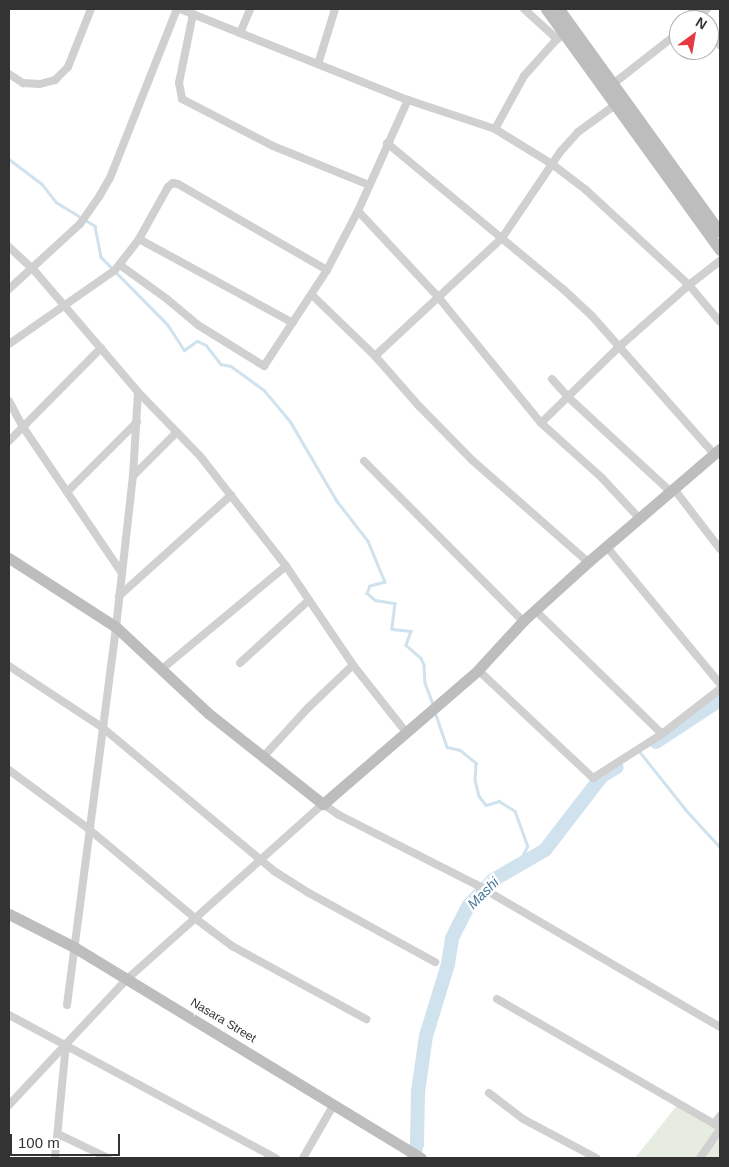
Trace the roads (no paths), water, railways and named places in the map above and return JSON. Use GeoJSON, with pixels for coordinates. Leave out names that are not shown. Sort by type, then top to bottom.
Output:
{"type":"FeatureCollection","features":[{"type":"Feature","properties":{"kind":"street"},"geometry":{"type":"LineString","coordinates":[[9,74],[23,84],[40,84],[55,80],[68,67],[91,9]]}},
{"type":"Feature","properties":{"kind":"street"},"geometry":{"type":"LineString","coordinates":[[9,289],[33,270],[80,224],[110,178],[179,9],[408,100],[495,129],[552,164],[586,190],[689,285],[720,322]]}},
{"type":"Feature","properties":{"kind":"street"},"geometry":{"type":"LineString","coordinates":[[240,33],[250,9]]}},
{"type":"Feature","properties":{"kind":"street"},"geometry":{"type":"LineString","coordinates":[[318,64],[335,9]]}},
{"type":"Feature","properties":{"kind":"street"},"geometry":{"type":"LineString","coordinates":[[524,9],[565,34],[613,84],[720,232]]}},
{"type":"Feature","properties":{"kind":"street"},"geometry":{"type":"LineString","coordinates":[[546,9],[720,250]]}},
{"type":"Feature","properties":{"kind":"street"},"geometry":{"type":"LineString","coordinates":[[559,9],[565,34]]}},
{"type":"Feature","properties":{"kind":"street"},"geometry":{"type":"LineString","coordinates":[[193,14],[179,83],[182,99],[273,146],[369,185]]}},
{"type":"Feature","properties":{"kind":"street"},"geometry":{"type":"LineString","coordinates":[[495,129],[524,76],[565,34]]}},
{"type":"Feature","properties":{"kind":"street"},"geometry":{"type":"LineString","coordinates":[[613,84],[669,40]]}},
{"type":"Feature","properties":{"kind":"street"},"geometry":{"type":"LineString","coordinates":[[120,265],[167,298],[198,324],[262,366],[266,365],[327,270],[358,211],[408,100]]}},
{"type":"Feature","properties":{"kind":"street"},"geometry":{"type":"LineString","coordinates":[[376,356],[502,238],[552,164],[578,132],[615,105]]}},
{"type":"Feature","properties":{"kind":"street"},"geometry":{"type":"LineString","coordinates":[[9,1105],[126,980],[196,919],[258,860],[478,670],[523,621],[588,562],[717,452],[620,346],[564,289],[387,143]]}},
{"type":"Feature","properties":{"kind":"street"},"geometry":{"type":"LineString","coordinates":[[9,344],[120,265],[139,240],[168,187],[173,183],[178,184],[327,270]]}},
{"type":"Feature","properties":{"kind":"street"},"geometry":{"type":"LineString","coordinates":[[358,211],[438,298],[541,423],[602,478],[639,518]]}},
{"type":"Feature","properties":{"kind":"street"},"geometry":{"type":"LineString","coordinates":[[139,240],[293,323]]}},
{"type":"Feature","properties":{"kind":"street"},"geometry":{"type":"LineString","coordinates":[[9,247],[33,270],[138,392],[177,432],[231,495],[286,566],[353,665],[406,732]]}},
{"type":"Feature","properties":{"kind":"street"},"geometry":{"type":"LineString","coordinates":[[541,423],[620,346],[689,285],[720,261]]}},
{"type":"Feature","properties":{"kind":"street"},"geometry":{"type":"LineString","coordinates":[[312,295],[376,356],[419,406],[472,460],[588,562]]}},
{"type":"Feature","properties":{"kind":"street"},"geometry":{"type":"LineString","coordinates":[[9,441],[101,348]]}},
{"type":"Feature","properties":{"kind":"street"},"geometry":{"type":"LineString","coordinates":[[552,379],[568,397],[672,490],[720,549]]}},
{"type":"Feature","properties":{"kind":"street"},"geometry":{"type":"LineString","coordinates":[[67,1005],[116,628],[133,476],[138,392]]}},
{"type":"Feature","properties":{"kind":"street"},"geometry":{"type":"LineString","coordinates":[[9,401],[23,427],[122,573]]}},
{"type":"Feature","properties":{"kind":"street"},"geometry":{"type":"LineString","coordinates":[[67,492],[137,422]]}},
{"type":"Feature","properties":{"kind":"street"},"geometry":{"type":"LineString","coordinates":[[133,476],[177,432]]}},
{"type":"Feature","properties":{"kind":"street"},"geometry":{"type":"LineString","coordinates":[[364,461],[523,621]]}},
{"type":"Feature","properties":{"kind":"street"},"geometry":{"type":"LineString","coordinates":[[119,596],[231,495]]}},
{"type":"Feature","properties":{"kind":"street"},"geometry":{"type":"LineString","coordinates":[[606,546],[720,684]]}},
{"type":"Feature","properties":{"kind":"street"},"geometry":{"type":"LineString","coordinates":[[9,558],[116,628],[208,713],[338,815],[477,885],[496,898],[720,1027]]}},
{"type":"Feature","properties":{"kind":"street"},"geometry":{"type":"LineString","coordinates":[[162,669],[286,566]]}},
{"type":"Feature","properties":{"kind":"street"},"geometry":{"type":"LineString","coordinates":[[240,662],[308,601]]}},
{"type":"Feature","properties":{"kind":"street"},"geometry":{"type":"LineString","coordinates":[[535,610],[662,734]]}},
{"type":"Feature","properties":{"kind":"street"},"geometry":{"type":"LineString","coordinates":[[264,756],[308,708],[353,665]]}},
{"type":"Feature","properties":{"kind":"street"},"geometry":{"type":"LineString","coordinates":[[9,666],[103,728],[258,860],[310,893],[435,962]]}},
{"type":"Feature","properties":{"kind":"street"},"geometry":{"type":"LineString","coordinates":[[478,670],[593,778],[662,734],[720,689]]}},
{"type":"Feature","properties":{"kind":"street"},"geometry":{"type":"LineString","coordinates":[[9,770],[90,830],[196,919],[232,946],[366,1020]]}},
{"type":"Feature","properties":{"kind":"street","name":"Nasara Street"},"geometry":{"type":"LineString","coordinates":[[9,914],[74,947],[421,1158]]}},
{"type":"Feature","properties":{"kind":"street"},"geometry":{"type":"LineString","coordinates":[[497,999],[718,1127]]}},
{"type":"Feature","properties":{"kind":"street"},"geometry":{"type":"LineString","coordinates":[[9,1015],[276,1158]]}},
{"type":"Feature","properties":{"kind":"street"},"geometry":{"type":"LineString","coordinates":[[55,1158],[66,1044]]}},
{"type":"Feature","properties":{"kind":"street"},"geometry":{"type":"LineString","coordinates":[[489,1093],[523,1120],[596,1158]]}},
{"type":"Feature","properties":{"kind":"street"},"geometry":{"type":"LineString","coordinates":[[303,1158],[334,1104]]}},
{"type":"Feature","properties":{"kind":"street"},"geometry":{"type":"LineString","coordinates":[[700,1158],[718,1127],[720,1116]]}},
{"type":"Feature","properties":{"kind":"street"},"geometry":{"type":"LineString","coordinates":[[58,1134],[108,1158]]}},
{"type":"Feature","properties":{"kind":"waterway"},"geometry":{"type":"LineString","coordinates":[[9,159],[42,184],[56,202],[95,226],[101,257],[168,325],[184,350],[197,341],[206,345],[221,364],[231,366],[264,390],[290,421],[337,501],[368,541],[385,582],[370,586],[367,593],[375,600],[395,603],[392,629],[411,631],[406,645],[421,658],[424,665],[425,683],[433,704]]}},
{"type":"Feature","properties":{"kind":"waterway","name":"Mashi"},"geometry":{"type":"LineString","coordinates":[[656,742],[720,700]]}},
{"type":"Feature","properties":{"kind":"waterway"},"geometry":{"type":"LineString","coordinates":[[435,712],[447,747],[460,750],[476,763],[475,780],[479,796],[486,805],[499,801],[515,811],[528,846],[519,864]]}},
{"type":"Feature","properties":{"kind":"waterway"},"geometry":{"type":"LineString","coordinates":[[640,752],[687,811],[720,847]]}},
{"type":"Feature","properties":{"kind":"waterway","name":"Mashi"},"geometry":{"type":"LineString","coordinates":[[413,1158],[417,1144],[418,1092],[426,1036],[448,964],[452,938],[469,905],[493,880],[545,850],[602,776],[617,767]]}}]}
